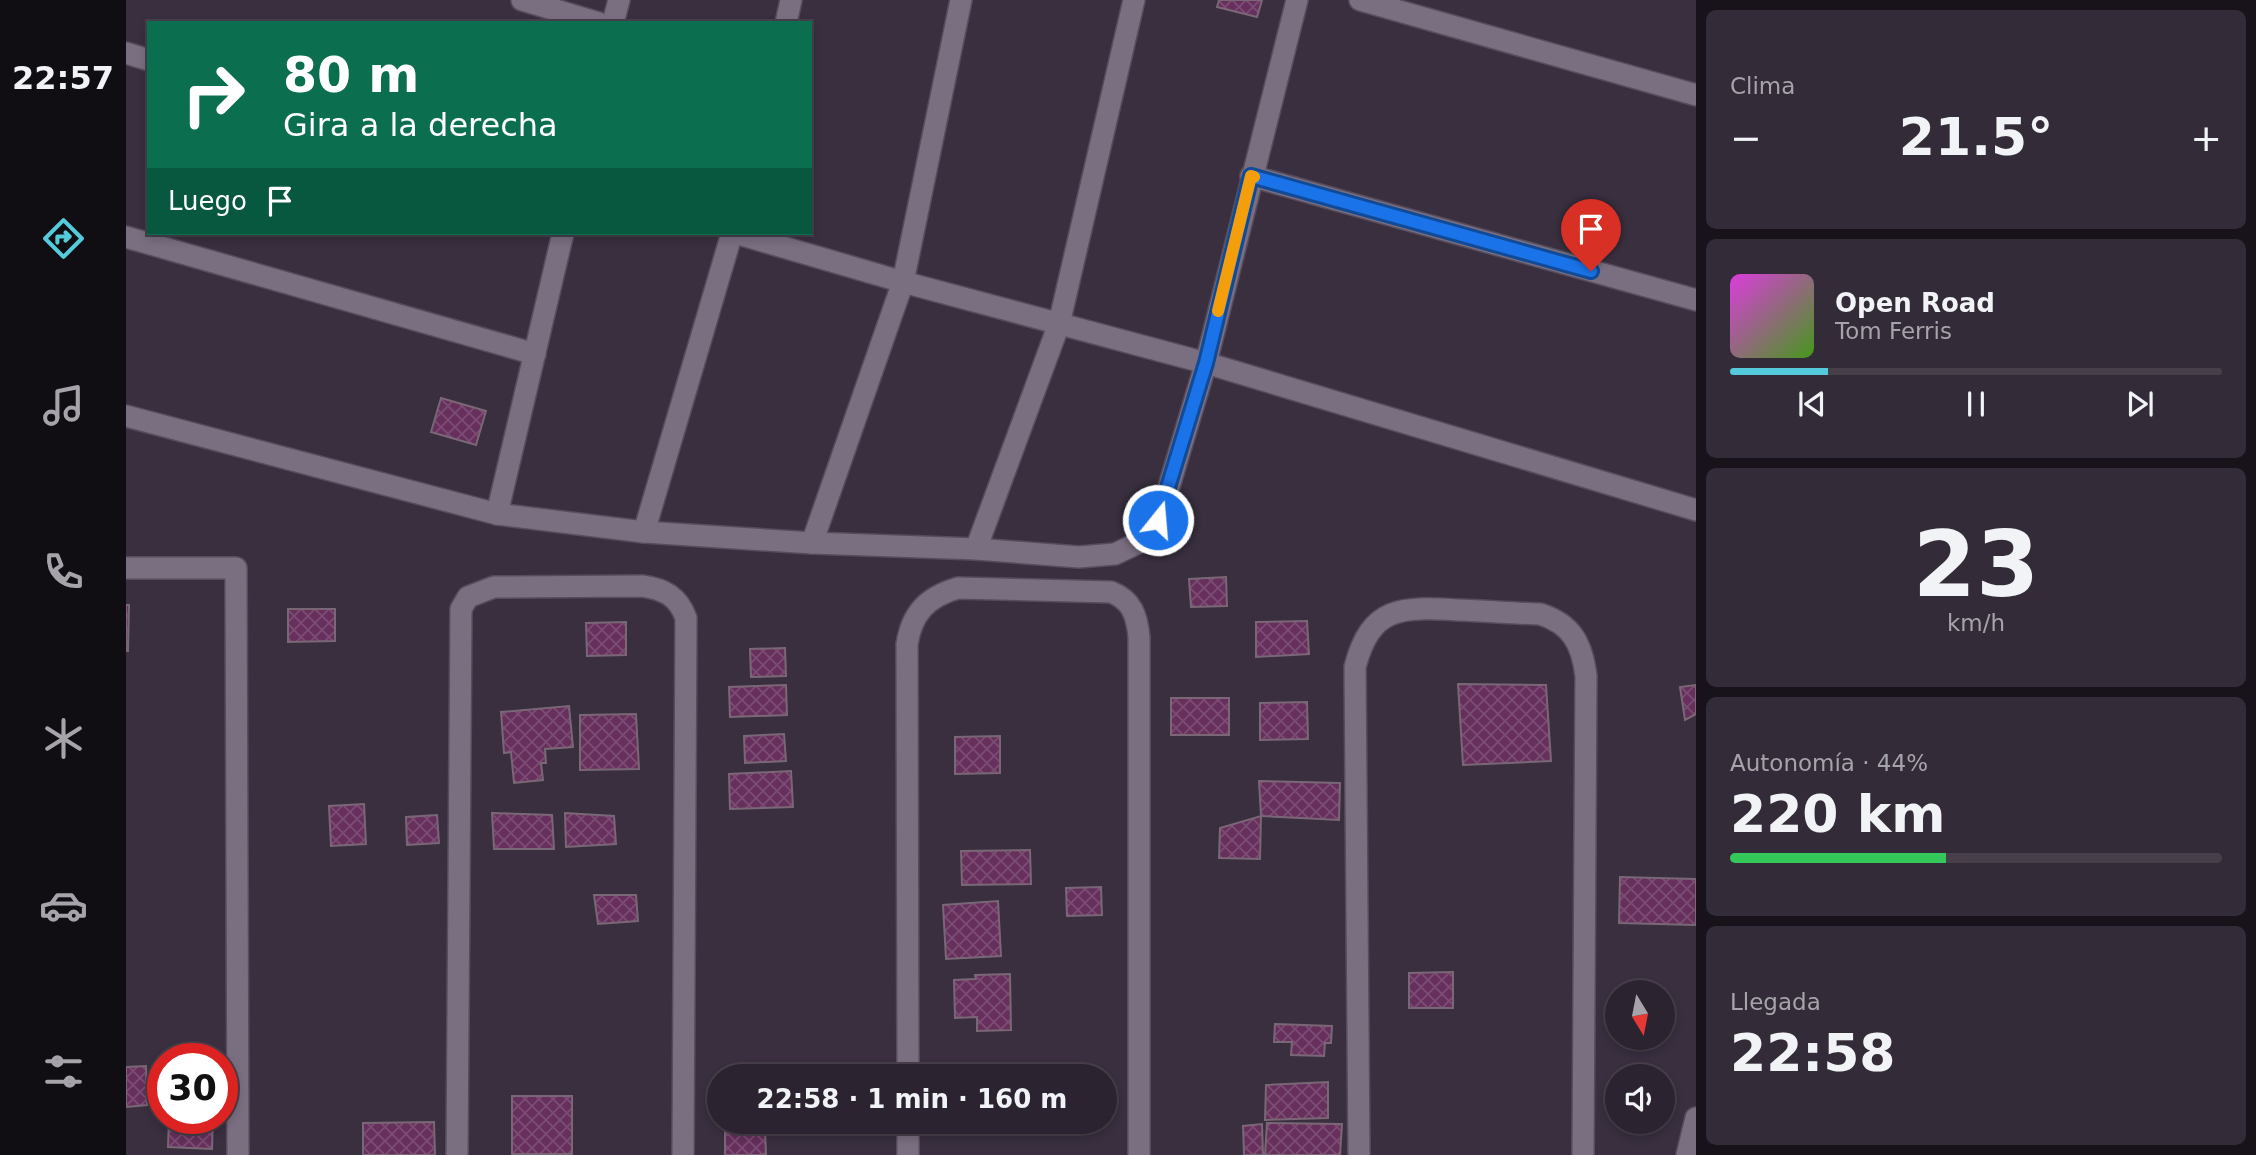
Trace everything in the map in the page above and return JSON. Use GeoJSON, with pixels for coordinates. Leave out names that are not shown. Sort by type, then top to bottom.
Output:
{"type":"FeatureCollection","features":[{"type":"Feature","properties":{"kind":"street"},"geometry":{"type":"LineString","coordinates":[[522,0],[592,21]]}},
{"type":"Feature","properties":{"kind":"street"},"geometry":{"type":"LineString","coordinates":[[614,21],[619,0]]}},
{"type":"Feature","properties":{"kind":"street"},"geometry":{"type":"LineString","coordinates":[[787,21],[792,0]]}},
{"type":"Feature","properties":{"kind":"street"},"geometry":{"type":"LineString","coordinates":[[812,543],[903,282],[961,0]]}},
{"type":"Feature","properties":{"kind":"street"},"geometry":{"type":"LineString","coordinates":[[976,549],[1059,324],[1134,0]]}},
{"type":"Feature","properties":{"kind":"street"},"geometry":{"type":"LineString","coordinates":[[126,416],[497,514],[644,532],[812,543],[976,549],[1079,557],[1115,554],[1140,542],[1158,520],[1206,363],[1297,0]]}},
{"type":"Feature","properties":{"kind":"street"},"geometry":{"type":"LineString","coordinates":[[1360,0],[1696,95]]}},
{"type":"Feature","properties":{"kind":"street"},"geometry":{"type":"LineString","coordinates":[[126,53],[147,59]]}},
{"type":"Feature","properties":{"kind":"street"},"geometry":{"type":"LineString","coordinates":[[1251,176],[1696,300]]}},
{"type":"Feature","properties":{"kind":"street"},"geometry":{"type":"LineString","coordinates":[[497,514],[563,235]]}},
{"type":"Feature","properties":{"kind":"street"},"geometry":{"type":"LineString","coordinates":[[644,532],[733,235]]}},
{"type":"Feature","properties":{"kind":"street"},"geometry":{"type":"LineString","coordinates":[[741,235],[903,282],[1206,363],[1696,510]]}},
{"type":"Feature","properties":{"kind":"street"},"geometry":{"type":"LineString","coordinates":[[126,237],[535,354]]}},
{"type":"Feature","properties":{"kind":"street"},"geometry":{"type":"LineString","coordinates":[[126,568],[236,568],[238,1155]]}},
{"type":"Feature","properties":{"kind":"street"},"geometry":{"type":"LineString","coordinates":[[457,1155],[461,609],[468,597],[494,587],[628,586],[658,588],[670,594],[681,605],[685,618],[683,1155]]}},
{"type":"Feature","properties":{"kind":"street"},"geometry":{"type":"LineString","coordinates":[[908,1064],[910,623],[931,599],[958,588],[1111,592],[1124,597],[1138,621],[1139,637],[1139,1155]]}},
{"type":"Feature","properties":{"kind":"street"},"geometry":{"type":"LineString","coordinates":[[1359,1155],[1355,667],[1361,645],[1372,627],[1387,615],[1408,607],[1540,614],[1557,620],[1573,634],[1583,652],[1586,676],[1583,1155]]}},
{"type":"Feature","properties":{"kind":"street"},"geometry":{"type":"LineString","coordinates":[[1687,1155],[1696,1118]]}},
{"type":"Feature","properties":{"kind":"street"},"geometry":{"type":"LineString","coordinates":[[908,1134],[908,1155]]}},
{"type":"Feature","properties":{"kind":"building"},"geometry":{"type":"Polygon","coordinates":[[[1219,0],[1262,0],[1257,17],[1217,7],[1219,0]]]}},
{"type":"Feature","properties":{"kind":"building"},"geometry":{"type":"Polygon","coordinates":[[[441,398],[486,411],[476,445],[431,432],[441,398]]]}},
{"type":"Feature","properties":{"kind":"building"},"geometry":{"type":"Polygon","coordinates":[[[1226,577],[1227,606],[1191,607],[1189,579],[1226,577]]]}},
{"type":"Feature","properties":{"kind":"building"},"geometry":{"type":"Polygon","coordinates":[[[126,605],[129,605],[128,651],[126,651],[126,605]]]}},
{"type":"Feature","properties":{"kind":"building"},"geometry":{"type":"Polygon","coordinates":[[[288,609],[335,609],[335,641],[288,642],[288,609]]]}},
{"type":"Feature","properties":{"kind":"building"},"geometry":{"type":"Polygon","coordinates":[[[1307,621],[1309,654],[1256,657],[1256,622],[1307,621]]]}},
{"type":"Feature","properties":{"kind":"building"},"geometry":{"type":"Polygon","coordinates":[[[626,622],[626,655],[587,656],[586,623],[626,622]]]}},
{"type":"Feature","properties":{"kind":"building"},"geometry":{"type":"Polygon","coordinates":[[[785,648],[786,676],[751,677],[750,649],[785,648]]]}},
{"type":"Feature","properties":{"kind":"building"},"geometry":{"type":"Polygon","coordinates":[[[1458,684],[1546,685],[1551,761],[1463,765],[1458,684]]]}},
{"type":"Feature","properties":{"kind":"building"},"geometry":{"type":"Polygon","coordinates":[[[786,685],[787,715],[730,717],[729,687],[786,685]]]}},
{"type":"Feature","properties":{"kind":"building"},"geometry":{"type":"Polygon","coordinates":[[[1696,685],[1696,714],[1685,720],[1680,687],[1696,685]]]}},
{"type":"Feature","properties":{"kind":"building"},"geometry":{"type":"Polygon","coordinates":[[[1171,698],[1229,698],[1229,735],[1171,735],[1171,698]]]}},
{"type":"Feature","properties":{"kind":"building"},"geometry":{"type":"Polygon","coordinates":[[[1307,702],[1308,739],[1260,740],[1260,703],[1307,702]]]}},
{"type":"Feature","properties":{"kind":"building"},"geometry":{"type":"Polygon","coordinates":[[[569,706],[573,747],[545,749],[546,763],[541,763],[543,780],[514,783],[511,752],[504,753],[501,712],[569,706]]]}},
{"type":"Feature","properties":{"kind":"building"},"geometry":{"type":"Polygon","coordinates":[[[636,714],[639,769],[580,770],[580,715],[636,714]]]}},
{"type":"Feature","properties":{"kind":"building"},"geometry":{"type":"Polygon","coordinates":[[[784,734],[786,761],[745,763],[744,736],[784,734]]]}},
{"type":"Feature","properties":{"kind":"building"},"geometry":{"type":"Polygon","coordinates":[[[1000,736],[1000,773],[955,774],[955,737],[1000,736]]]}},
{"type":"Feature","properties":{"kind":"building"},"geometry":{"type":"Polygon","coordinates":[[[791,771],[793,807],[730,809],[729,774],[791,771]]]}},
{"type":"Feature","properties":{"kind":"building"},"geometry":{"type":"Polygon","coordinates":[[[1259,781],[1340,783],[1339,820],[1261,816],[1259,781]]]}},
{"type":"Feature","properties":{"kind":"building"},"geometry":{"type":"Polygon","coordinates":[[[364,804],[366,844],[331,846],[329,806],[364,804]]]}},
{"type":"Feature","properties":{"kind":"building"},"geometry":{"type":"Polygon","coordinates":[[[492,813],[552,815],[554,849],[494,849],[492,813]]]}},
{"type":"Feature","properties":{"kind":"building"},"geometry":{"type":"Polygon","coordinates":[[[565,813],[614,816],[616,844],[566,847],[565,813]]]}},
{"type":"Feature","properties":{"kind":"building"},"geometry":{"type":"Polygon","coordinates":[[[437,815],[439,843],[407,845],[406,817],[437,815]]]}},
{"type":"Feature","properties":{"kind":"building"},"geometry":{"type":"Polygon","coordinates":[[[1261,816],[1260,859],[1219,858],[1220,828],[1261,816]]]}},
{"type":"Feature","properties":{"kind":"building"},"geometry":{"type":"Polygon","coordinates":[[[1030,850],[1031,884],[962,885],[961,851],[1030,850]]]}},
{"type":"Feature","properties":{"kind":"building"},"geometry":{"type":"Polygon","coordinates":[[[1620,877],[1696,879],[1696,925],[1619,923],[1620,877]]]}},
{"type":"Feature","properties":{"kind":"building"},"geometry":{"type":"Polygon","coordinates":[[[1101,887],[1102,915],[1067,916],[1066,888],[1101,887]]]}},
{"type":"Feature","properties":{"kind":"building"},"geometry":{"type":"Polygon","coordinates":[[[594,895],[636,895],[638,921],[598,924],[594,895]]]}},
{"type":"Feature","properties":{"kind":"building"},"geometry":{"type":"Polygon","coordinates":[[[998,901],[1001,956],[946,959],[943,905],[998,901]]]}},
{"type":"Feature","properties":{"kind":"building"},"geometry":{"type":"Polygon","coordinates":[[[1453,972],[1453,1008],[1409,1008],[1409,973],[1453,972]]]}},
{"type":"Feature","properties":{"kind":"building"},"geometry":{"type":"Polygon","coordinates":[[[1010,974],[1011,1030],[977,1031],[977,1017],[955,1018],[954,980],[976,979],[975,975],[1010,974]]]}},
{"type":"Feature","properties":{"kind":"building"},"geometry":{"type":"Polygon","coordinates":[[[1275,1024],[1332,1026],[1331,1043],[1325,1043],[1324,1056],[1291,1055],[1292,1042],[1274,1042],[1275,1024]]]}},
{"type":"Feature","properties":{"kind":"building"},"geometry":{"type":"Polygon","coordinates":[[[146,1066],[147,1105],[126,1107],[126,1067],[146,1066]]]}},
{"type":"Feature","properties":{"kind":"building"},"geometry":{"type":"Polygon","coordinates":[[[1328,1082],[1328,1118],[1265,1120],[1266,1085],[1328,1082]]]}},
{"type":"Feature","properties":{"kind":"building"},"geometry":{"type":"Polygon","coordinates":[[[512,1096],[572,1096],[572,1154],[512,1154],[512,1096]]]}},
{"type":"Feature","properties":{"kind":"building"},"geometry":{"type":"Polygon","coordinates":[[[434,1122],[435,1155],[363,1155],[363,1123],[434,1122]]]}},
{"type":"Feature","properties":{"kind":"building"},"geometry":{"type":"Polygon","coordinates":[[[1267,1123],[1342,1124],[1340,1155],[1265,1155],[1267,1123]]]}},
{"type":"Feature","properties":{"kind":"building"},"geometry":{"type":"Polygon","coordinates":[[[1262,1124],[1263,1155],[1244,1155],[1243,1126],[1262,1124]]]}},
{"type":"Feature","properties":{"kind":"building"},"geometry":{"type":"Polygon","coordinates":[[[168,1134],[212,1134],[212,1149],[168,1147],[168,1134]]]}},
{"type":"Feature","properties":{"kind":"building"},"geometry":{"type":"Polygon","coordinates":[[[725,1134],[765,1134],[766,1155],[725,1155],[725,1134]]]}},
{"type":"Feature","properties":{"kind":"slow traffic"},"geometry":{"type":"LineString","coordinates":[[1218,311],[1251,176],[1254,177]]}},
{"type":"Feature","properties":{"kind":"route"},"geometry":{"type":"LineString","coordinates":[[1158,520],[1206,363],[1251,176],[1591,271]]}}]}
